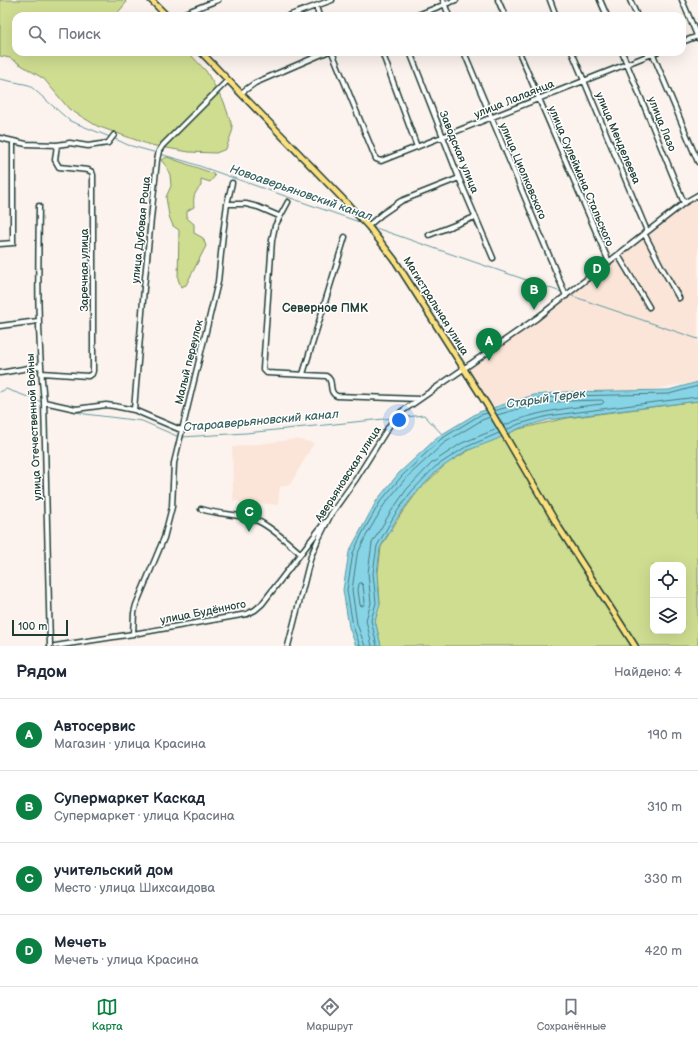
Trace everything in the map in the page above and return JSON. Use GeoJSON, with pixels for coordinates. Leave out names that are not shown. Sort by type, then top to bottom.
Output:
{"type":"FeatureCollection","features":[{"type":"Feature","properties":{"kind":"main road"},"geometry":{"type":"LineString","coordinates":[[151,0],[163,12]]}},
{"type":"Feature","properties":{"kind":"main road","name":"Магистральная улица"},"geometry":{"type":"LineString","coordinates":[[205,56],[368,226],[394,259],[487,405],[558,526],[635,646]]}},
{"type":"Feature","properties":{"kind":"street"},"geometry":{"type":"LineString","coordinates":[[188,12],[218,0]]}},
{"type":"Feature","properties":{"kind":"street"},"geometry":{"type":"LineString","coordinates":[[299,12],[332,0]]}},
{"type":"Feature","properties":{"kind":"street"},"geometry":{"type":"LineString","coordinates":[[423,12],[444,2],[456,0]]}},
{"type":"Feature","properties":{"kind":"street"},"geometry":{"type":"LineString","coordinates":[[498,0],[503,12]]}},
{"type":"Feature","properties":{"kind":"street"},"geometry":{"type":"LineString","coordinates":[[550,0],[554,12]]}},
{"type":"Feature","properties":{"kind":"street"},"geometry":{"type":"LineString","coordinates":[[600,0],[605,12]]}},
{"type":"Feature","properties":{"kind":"street"},"geometry":{"type":"LineString","coordinates":[[630,0],[635,12]]}},
{"type":"Feature","properties":{"kind":"street"},"geometry":{"type":"LineString","coordinates":[[682,0],[698,37],[686,41]]}},
{"type":"Feature","properties":{"kind":"street"},"geometry":{"type":"LineString","coordinates":[[444,2],[448,12]]}},
{"type":"Feature","properties":{"kind":"street"},"geometry":{"type":"LineString","coordinates":[[316,6],[318,12]]}},
{"type":"Feature","properties":{"kind":"street"},"geometry":{"type":"LineString","coordinates":[[241,93],[255,83],[318,56]]}},
{"type":"Feature","properties":{"kind":"street","name":"улица Лалаянца"},"geometry":{"type":"LineString","coordinates":[[334,56],[376,158],[381,161],[647,56]]}},
{"type":"Feature","properties":{"kind":"street"},"geometry":{"type":"LineString","coordinates":[[383,56],[417,147]]}},
{"type":"Feature","properties":{"kind":"street","name":"Заводская улица"},"geometry":{"type":"LineString","coordinates":[[412,56],[442,137],[493,258]]}},
{"type":"Feature","properties":{"kind":"street","name":"улица Циолковского"},"geometry":{"type":"LineString","coordinates":[[466,56],[490,118],[566,296]]}},
{"type":"Feature","properties":{"kind":"street","name":"улица Сулеймана Стальского"},"geometry":{"type":"LineString","coordinates":[[521,56],[609,262]]}},
{"type":"Feature","properties":{"kind":"street","name":"улица Менделеева"},"geometry":{"type":"LineString","coordinates":[[574,56],[646,232],[661,266],[679,298]]}},
{"type":"Feature","properties":{"kind":"street","name":"улица Лазо"},"geometry":{"type":"LineString","coordinates":[[624,56],[684,203]]}},
{"type":"Feature","properties":{"kind":"street"},"geometry":{"type":"LineString","coordinates":[[655,56],[698,162]]}},
{"type":"Feature","properties":{"kind":"street","name":"улица Дубовая Роща"},"geometry":{"type":"LineString","coordinates":[[134,410],[145,280],[159,151],[163,145],[228,80]]}},
{"type":"Feature","properties":{"kind":"street"},"geometry":{"type":"LineString","coordinates":[[0,138],[26,144],[70,144],[88,146],[108,143],[114,136]]}},
{"type":"Feature","properties":{"kind":"street"},"geometry":{"type":"LineString","coordinates":[[0,244],[12,243],[13,141]]}},
{"type":"Feature","properties":{"kind":"street","name":"Заречная улица"},"geometry":{"type":"LineString","coordinates":[[41,373],[88,376],[92,374],[93,371],[93,175],[88,170],[59,167],[55,160],[57,145]]}},
{"type":"Feature","properties":{"kind":"street"},"geometry":{"type":"LineString","coordinates":[[368,226],[401,201],[459,178]]}},
{"type":"Feature","properties":{"kind":"street","name":"Малый переулок"},"geometry":{"type":"LineString","coordinates":[[132,634],[136,605],[164,538],[172,507],[174,463],[218,282],[227,204],[232,183]]}},
{"type":"Feature","properties":{"kind":"street","name":"Аверьяновская улица"},"geometry":{"type":"LineString","coordinates":[[288,646],[311,556],[317,542],[331,514],[356,479],[391,423],[401,412],[419,398],[513,335],[566,296],[684,203],[698,196]]}},
{"type":"Feature","properties":{"kind":"street"},"geometry":{"type":"LineString","coordinates":[[288,202],[279,216],[272,240],[263,369],[267,373],[303,374],[329,377],[332,392],[337,396],[419,398]]}},
{"type":"Feature","properties":{"kind":"street"},"geometry":{"type":"LineString","coordinates":[[227,204],[246,204],[258,207],[279,216]]}},
{"type":"Feature","properties":{"kind":"street","name":"улица Отечественной Войны"},"geometry":{"type":"LineString","coordinates":[[39,206],[38,321],[40,366],[44,402],[50,646]]}},
{"type":"Feature","properties":{"kind":"street"},"geometry":{"type":"LineString","coordinates":[[429,235],[475,217]]}},
{"type":"Feature","properties":{"kind":"street"},"geometry":{"type":"LineString","coordinates":[[303,374],[345,237]]}},
{"type":"Feature","properties":{"kind":"street"},"geometry":{"type":"LineString","coordinates":[[618,255],[649,308]]}},
{"type":"Feature","properties":{"kind":"street"},"geometry":{"type":"LineString","coordinates":[[0,326],[38,321]]}},
{"type":"Feature","properties":{"kind":"street"},"geometry":{"type":"LineString","coordinates":[[0,373],[40,366]]}},
{"type":"Feature","properties":{"kind":"street"},"geometry":{"type":"LineString","coordinates":[[44,402],[76,409],[106,406],[134,410],[181,430]]}},
{"type":"Feature","properties":{"kind":"street"},"geometry":{"type":"LineString","coordinates":[[201,509],[258,521],[300,553]]}},
{"type":"Feature","properties":{"kind":"street","name":"улица Будённого"},"geometry":{"type":"LineString","coordinates":[[55,646],[247,614],[262,604],[331,514]]}},
{"type":"Feature","properties":{"kind":"shaded area"},"geometry":{"type":"Polygon","coordinates":[[[698,196],[698,382],[642,391],[571,391],[541,393],[487,408],[462,368],[501,338],[546,311],[690,200],[698,196]]]}},
{"type":"Feature","properties":{"kind":"shaded area"},"geometry":{"type":"Polygon","coordinates":[[[296,439],[314,443],[290,485],[280,487],[278,505],[233,501],[232,447],[296,439]]]}},
{"type":"Feature","properties":{"kind":"green space"},"geometry":{"type":"Polygon","coordinates":[[[0,0],[125,0],[126,3],[118,12],[12,12],[12,56],[192,56],[206,71],[224,102],[233,129],[226,149],[216,153],[189,152],[150,145],[97,126],[69,109],[44,79],[10,58],[0,56],[0,0]]]}},
{"type":"Feature","properties":{"kind":"green space"},"geometry":{"type":"Polygon","coordinates":[[[167,157],[212,173],[215,176],[210,182],[201,179],[201,186],[194,195],[194,207],[187,211],[187,218],[194,224],[194,233],[203,238],[206,246],[186,285],[181,287],[178,279],[179,230],[173,226],[169,216],[166,197],[171,186],[170,175],[166,166],[161,160],[167,157]]]}},
{"type":"Feature","properties":{"kind":"green space"},"geometry":{"type":"Polygon","coordinates":[[[698,401],[698,646],[381,646],[375,621],[380,604],[378,572],[381,547],[401,514],[419,490],[446,464],[480,444],[519,429],[567,418],[698,401]]]}},
{"type":"Feature","properties":{"kind":"water","name":"Старый Терек"},"geometry":{"type":"Polygon","coordinates":[[[698,382],[698,401],[548,420],[520,428],[495,440],[466,451],[438,470],[414,495],[397,518],[380,548],[377,574],[380,604],[375,620],[381,646],[356,646],[349,627],[343,590],[349,552],[377,500],[399,473],[439,436],[479,412],[534,395],[565,392],[669,390],[698,382]]]}},
{"type":"Feature","properties":{"kind":"waterway","name":"Новоаверьяновский канал"},"geometry":{"type":"LineString","coordinates":[[0,79],[29,85],[70,121],[110,137]]}},
{"type":"Feature","properties":{"kind":"waterway","name":"Новоаверьяновский канал"},"geometry":{"type":"LineString","coordinates":[[113,138],[128,145],[157,153]]}},
{"type":"Feature","properties":{"kind":"waterway","name":"Новоаверьяновский канал"},"geometry":{"type":"LineString","coordinates":[[160,154],[188,162],[362,223]]}},
{"type":"Feature","properties":{"kind":"waterway","name":"Новоаверьяновский канал"},"geometry":{"type":"LineString","coordinates":[[370,226],[564,293]]}},
{"type":"Feature","properties":{"kind":"waterway","name":"Новоаверьяновский канал"},"geometry":{"type":"LineString","coordinates":[[569,295],[698,339]]}},
{"type":"Feature","properties":{"kind":"waterway","name":"Староаверьяновский канал"},"geometry":{"type":"LineString","coordinates":[[0,392],[6,389],[42,402]]}},
{"type":"Feature","properties":{"kind":"waterway","name":"Староаверьяновский канал"},"geometry":{"type":"LineString","coordinates":[[53,406],[85,414],[142,421],[179,437]]}},
{"type":"Feature","properties":{"kind":"waterway","name":"Староаверьяновский канал"},"geometry":{"type":"LineString","coordinates":[[397,418],[424,415],[442,434]]}},
{"type":"Feature","properties":{"kind":"waterway","name":"Староаверьяновский канал"},"geometry":{"type":"LineString","coordinates":[[182,437],[246,433],[394,418]]}},
{"type":"Feature","properties":{"kind":"place","name":"Мечеть"},"geometry":{"type":"Point","coordinates":[597,289]}},
{"type":"Feature","properties":{"kind":"place","name":"Супермаркет Каскад"},"geometry":{"type":"Point","coordinates":[534,310]}},
{"type":"Feature","properties":{"kind":"place","name":"Автосервис"},"geometry":{"type":"Point","coordinates":[489,361]}},
{"type":"Feature","properties":{"kind":"place","name":"учительский дом"},"geometry":{"type":"Point","coordinates":[249,532]}},
{"type":"Feature","properties":{"kind":"district","name":"Северное ПМК"},"geometry":{"type":"Point","coordinates":[325,308]}}]}
